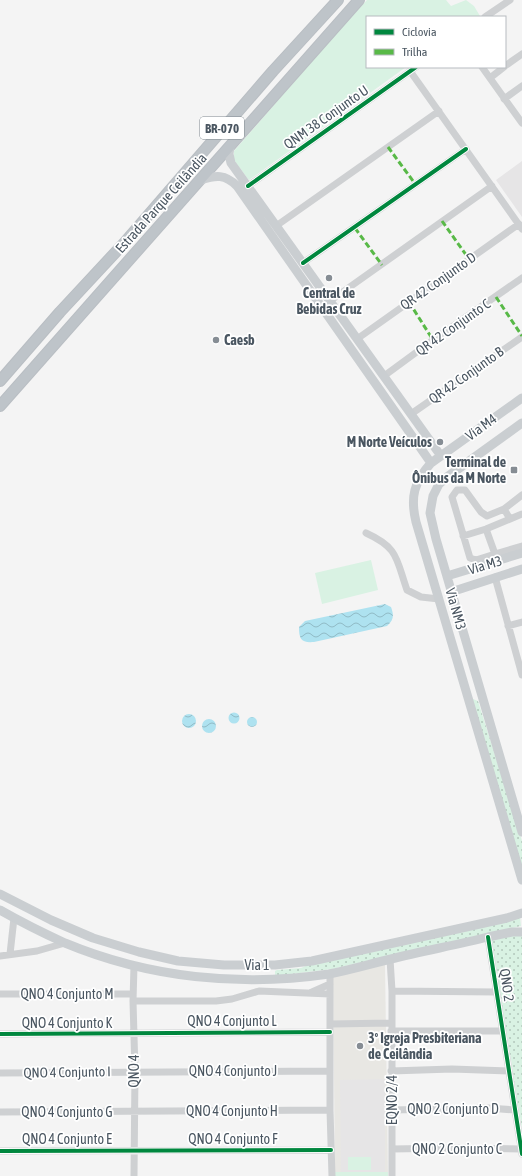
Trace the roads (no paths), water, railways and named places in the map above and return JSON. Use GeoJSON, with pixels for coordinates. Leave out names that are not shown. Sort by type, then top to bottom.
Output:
{"type":"FeatureCollection","features":[{"type":"Feature","properties":{"kind":"highway","name":"Estrada Parque Ceilândia"},"geometry":{"type":"LineString","coordinates":[[0,381],[60,312],[96,274],[219,132],[338,0]]}},
{"type":"Feature","properties":{"kind":"highway","name":"Estrada Parque Ceilândia"},"geometry":{"type":"LineString","coordinates":[[0,406],[359,0]]}},
{"type":"Feature","properties":{"kind":"highway"},"geometry":{"type":"LineString","coordinates":[[96,274],[95,281],[98,285],[107,285]]}},
{"type":"Feature","properties":{"kind":"main road"},"geometry":{"type":"LineString","coordinates":[[230,146],[230,159],[243,184],[431,463]]}},
{"type":"Feature","properties":{"kind":"main road"},"geometry":{"type":"LineString","coordinates":[[201,180],[210,177],[224,177],[243,184],[303,263],[441,456]]}},
{"type":"Feature","properties":{"kind":"main road","name":"Via M4"},"geometry":{"type":"LineString","coordinates":[[441,456],[522,398]]}},
{"type":"Feature","properties":{"kind":"main road","name":"Via NM3"},"geometry":{"type":"LineString","coordinates":[[522,423],[439,484],[433,496],[430,513],[451,592],[522,832]]}},
{"type":"Feature","properties":{"kind":"main road"},"geometry":{"type":"LineString","coordinates":[[414,438],[423,432]]}},
{"type":"Feature","properties":{"kind":"main road","name":"Via NM3"},"geometry":{"type":"LineString","coordinates":[[441,456],[431,463],[418,479],[414,492],[414,512],[522,880]]}},
{"type":"Feature","properties":{"kind":"main road"},"geometry":{"type":"LineString","coordinates":[[421,539],[424,542],[430,543],[436,539]]}},
{"type":"Feature","properties":{"kind":"main road","name":"Via M3"},"geometry":{"type":"LineString","coordinates":[[447,576],[522,554]]}},
{"type":"Feature","properties":{"kind":"main road"},"geometry":{"type":"LineString","coordinates":[[428,562],[429,557],[432,555],[441,556]]}},
{"type":"Feature","properties":{"kind":"main road"},"geometry":{"type":"LineString","coordinates":[[471,569],[470,578],[477,583]]}},
{"type":"Feature","properties":{"kind":"main road","name":"Via M3"},"geometry":{"type":"LineString","coordinates":[[451,592],[522,569]]}},
{"type":"Feature","properties":{"kind":"main road"},"geometry":{"type":"LineString","coordinates":[[464,684],[468,686],[473,685],[478,681]]}},
{"type":"Feature","properties":{"kind":"main road"},"geometry":{"type":"LineString","coordinates":[[469,701],[472,695],[483,699]]}},
{"type":"Feature","properties":{"kind":"main road","name":"Via 1"},"geometry":{"type":"LineString","coordinates":[[0,894],[52,920],[93,938],[139,952],[178,961],[224,965],[275,965],[312,961],[507,918],[522,913]]}},
{"type":"Feature","properties":{"kind":"main road"},"geometry":{"type":"LineString","coordinates":[[17,902],[23,909],[52,924],[53,928],[51,931],[43,932]]}},
{"type":"Feature","properties":{"kind":"main road","name":"Via 1"},"geometry":{"type":"LineString","coordinates":[[0,910],[65,943],[134,966],[191,977],[234,980],[277,979],[330,974],[488,937],[512,932],[522,932]]}},
{"type":"Feature","properties":{"kind":"main road"},"geometry":{"type":"LineString","coordinates":[[277,979],[272,975],[273,970],[276,968],[300,966],[312,961]]}},
{"type":"Feature","properties":{"kind":"main road"},"geometry":{"type":"LineString","coordinates":[[224,965],[232,969],[260,969],[263,972],[263,975],[257,980]]}},
{"type":"Feature","properties":{"kind":"street"},"geometry":{"type":"LineString","coordinates":[[487,16],[510,0]]}},
{"type":"Feature","properties":{"kind":"street"},"geometry":{"type":"LineString","coordinates":[[506,66],[522,54]]}},
{"type":"Feature","properties":{"kind":"street"},"geometry":{"type":"LineString","coordinates":[[483,68],[504,99],[519,114],[522,123]]}},
{"type":"Feature","properties":{"kind":"street"},"geometry":{"type":"LineString","coordinates":[[490,78],[503,68]]}},
{"type":"Feature","properties":{"kind":"street"},"geometry":{"type":"LineString","coordinates":[[413,69],[439,111],[520,227]]}},
{"type":"Feature","properties":{"kind":"street","name":"QNM 38 Conjunto U"},"geometry":{"type":"LineString","coordinates":[[243,184],[413,69]]}},
{"type":"Feature","properties":{"kind":"street"},"geometry":{"type":"LineString","coordinates":[[504,99],[522,86]]}},
{"type":"Feature","properties":{"kind":"street"},"geometry":{"type":"LineString","coordinates":[[276,226],[439,111]]}},
{"type":"Feature","properties":{"kind":"street"},"geometry":{"type":"LineString","coordinates":[[303,263],[466,149]]}},
{"type":"Feature","properties":{"kind":"street"},"geometry":{"type":"LineString","coordinates":[[330,301],[492,186]]}},
{"type":"Feature","properties":{"kind":"street","name":"QR 42 Conjunto D"},"geometry":{"type":"LineString","coordinates":[[357,339],[520,227]]}},
{"type":"Feature","properties":{"kind":"street","name":"QR 42 Conjunto C"},"geometry":{"type":"LineString","coordinates":[[384,376],[522,278]]}},
{"type":"Feature","properties":{"kind":"street","name":"QR 42 Conjunto B"},"geometry":{"type":"LineString","coordinates":[[411,414],[460,378],[522,337]]}},
{"type":"Feature","properties":{"kind":"street"},"geometry":{"type":"LineString","coordinates":[[522,495],[504,509],[490,515],[485,515],[481,512],[465,490],[457,490],[452,497],[462,536],[470,558],[476,560],[522,546]]}},
{"type":"Feature","properties":{"kind":"street"},"geometry":{"type":"LineString","coordinates":[[504,509],[510,519]]}},
{"type":"Feature","properties":{"kind":"street"},"geometry":{"type":"LineString","coordinates":[[462,536],[486,529],[522,514]]}},
{"type":"Feature","properties":{"kind":"street"},"geometry":{"type":"LineString","coordinates":[[486,529],[495,554]]}},
{"type":"Feature","properties":{"kind":"street"},"geometry":{"type":"LineString","coordinates":[[366,533],[382,541],[393,550],[408,590],[421,597],[439,599]]}},
{"type":"Feature","properties":{"kind":"street"},"geometry":{"type":"LineString","coordinates":[[495,577],[522,672]]}},
{"type":"Feature","properties":{"kind":"street"},"geometry":{"type":"LineString","coordinates":[[508,626],[522,622]]}},
{"type":"Feature","properties":{"kind":"street"},"geometry":{"type":"LineString","coordinates":[[10,954],[14,918]]}},
{"type":"Feature","properties":{"kind":"street","name":"QNO 2"},"geometry":{"type":"LineString","coordinates":[[488,937],[522,1152]]}},
{"type":"Feature","properties":{"kind":"street"},"geometry":{"type":"LineString","coordinates":[[0,956],[37,951],[65,943]]}},
{"type":"Feature","properties":{"kind":"street","name":"EQNO 2/4"},"geometry":{"type":"LineString","coordinates":[[390,959],[392,991],[392,1176]]}},
{"type":"Feature","properties":{"kind":"street","name":"QNO 4"},"geometry":{"type":"LineString","coordinates":[[134,966],[134,1176]]}},
{"type":"Feature","properties":{"kind":"street"},"geometry":{"type":"LineString","coordinates":[[330,974],[330,1110],[332,1176]]}},
{"type":"Feature","properties":{"kind":"street"},"geometry":{"type":"LineString","coordinates":[[310,993],[330,984]]}},
{"type":"Feature","properties":{"kind":"street"},"geometry":{"type":"LineString","coordinates":[[0,989],[0,994]]}},
{"type":"Feature","properties":{"kind":"street","name":"QNO 4 Conjunto M"},"geometry":{"type":"LineString","coordinates":[[0,994],[216,1001],[232,999],[259,990],[289,993],[330,994]]}},
{"type":"Feature","properties":{"kind":"street"},"geometry":{"type":"LineString","coordinates":[[392,991],[496,992]]}},
{"type":"Feature","properties":{"kind":"street"},"geometry":{"type":"LineString","coordinates":[[330,1028],[391,1027],[503,1031]]}},
{"type":"Feature","properties":{"kind":"street","name":"QNO 4 Conjunto L"},"geometry":{"type":"LineString","coordinates":[[134,1033],[330,1028]]}},
{"type":"Feature","properties":{"kind":"street","name":"QNO 4 Conjunto K"},"geometry":{"type":"LineString","coordinates":[[0,1034],[134,1033]]}},
{"type":"Feature","properties":{"kind":"street"},"geometry":{"type":"LineString","coordinates":[[391,1071],[452,1069],[509,1071]]}},
{"type":"Feature","properties":{"kind":"street","name":"QNO 4 Conjunto J"},"geometry":{"type":"LineString","coordinates":[[135,1071],[330,1071]]}},
{"type":"Feature","properties":{"kind":"street","name":"QNO 4 Conjunto I"},"geometry":{"type":"LineString","coordinates":[[0,1073],[135,1071]]}},
{"type":"Feature","properties":{"kind":"street","name":"QNO 2 Conjunto D"},"geometry":{"type":"LineString","coordinates":[[392,1110],[488,1108],[515,1110]]}},
{"type":"Feature","properties":{"kind":"street","name":"QNO 4 Conjunto H"},"geometry":{"type":"LineString","coordinates":[[134,1111],[330,1110]]}},
{"type":"Feature","properties":{"kind":"street","name":"QNO 4 Conjunto G"},"geometry":{"type":"LineString","coordinates":[[0,1112],[134,1111]]}},
{"type":"Feature","properties":{"kind":"street","name":"QNO 2 Conjunto C"},"geometry":{"type":"LineString","coordinates":[[392,1149],[453,1148],[522,1152]]}},
{"type":"Feature","properties":{"kind":"street","name":"QNO 4 Conjunto F"},"geometry":{"type":"LineString","coordinates":[[134,1150],[331,1150]]}},
{"type":"Feature","properties":{"kind":"street","name":"QNO 4 Conjunto E"},"geometry":{"type":"LineString","coordinates":[[0,1151],[134,1150]]}},
{"type":"Feature","properties":{"kind":"water"},"geometry":{"type":"Polygon","coordinates":[[[385,604],[391,607],[393,612],[391,622],[387,626],[314,642],[306,642],[300,637],[299,627],[305,621],[385,604]]]}},
{"type":"Feature","properties":{"kind":"water"},"geometry":{"type":"Polygon","coordinates":[[[232,713],[236,713],[238,714],[238,722],[232,723],[229,720],[229,716],[232,713]]]}},
{"type":"Feature","properties":{"kind":"water"},"geometry":{"type":"Polygon","coordinates":[[[189,714],[194,716],[196,721],[194,726],[189,728],[184,726],[182,721],[184,716],[189,714]]]}},
{"type":"Feature","properties":{"kind":"water"},"geometry":{"type":"Polygon","coordinates":[[[250,717],[254,717],[256,718],[256,726],[250,727],[247,724],[247,720],[250,717]]]}},
{"type":"Feature","properties":{"kind":"water"},"geometry":{"type":"Polygon","coordinates":[[[209,719],[214,721],[216,726],[214,731],[209,733],[204,731],[202,726],[204,721],[209,719]]]}},
{"type":"Feature","properties":{"kind":"place","name":"Central de Bebidas Cruz"},"geometry":{"type":"Point","coordinates":[329,278]}},
{"type":"Feature","properties":{"kind":"place","name":"Caesb"},"geometry":{"type":"Point","coordinates":[216,340]}},
{"type":"Feature","properties":{"kind":"place","name":"M Norte Veículos"},"geometry":{"type":"Point","coordinates":[440,442]}},
{"type":"Feature","properties":{"kind":"place","name":"Terminal de Ônibus da M Norte"},"geometry":{"type":"Point","coordinates":[514,470]}},
{"type":"Feature","properties":{"kind":"place","name":"3º Igreja Presbiteriana de Ceilândia"},"geometry":{"type":"Point","coordinates":[360,1046]}}]}
